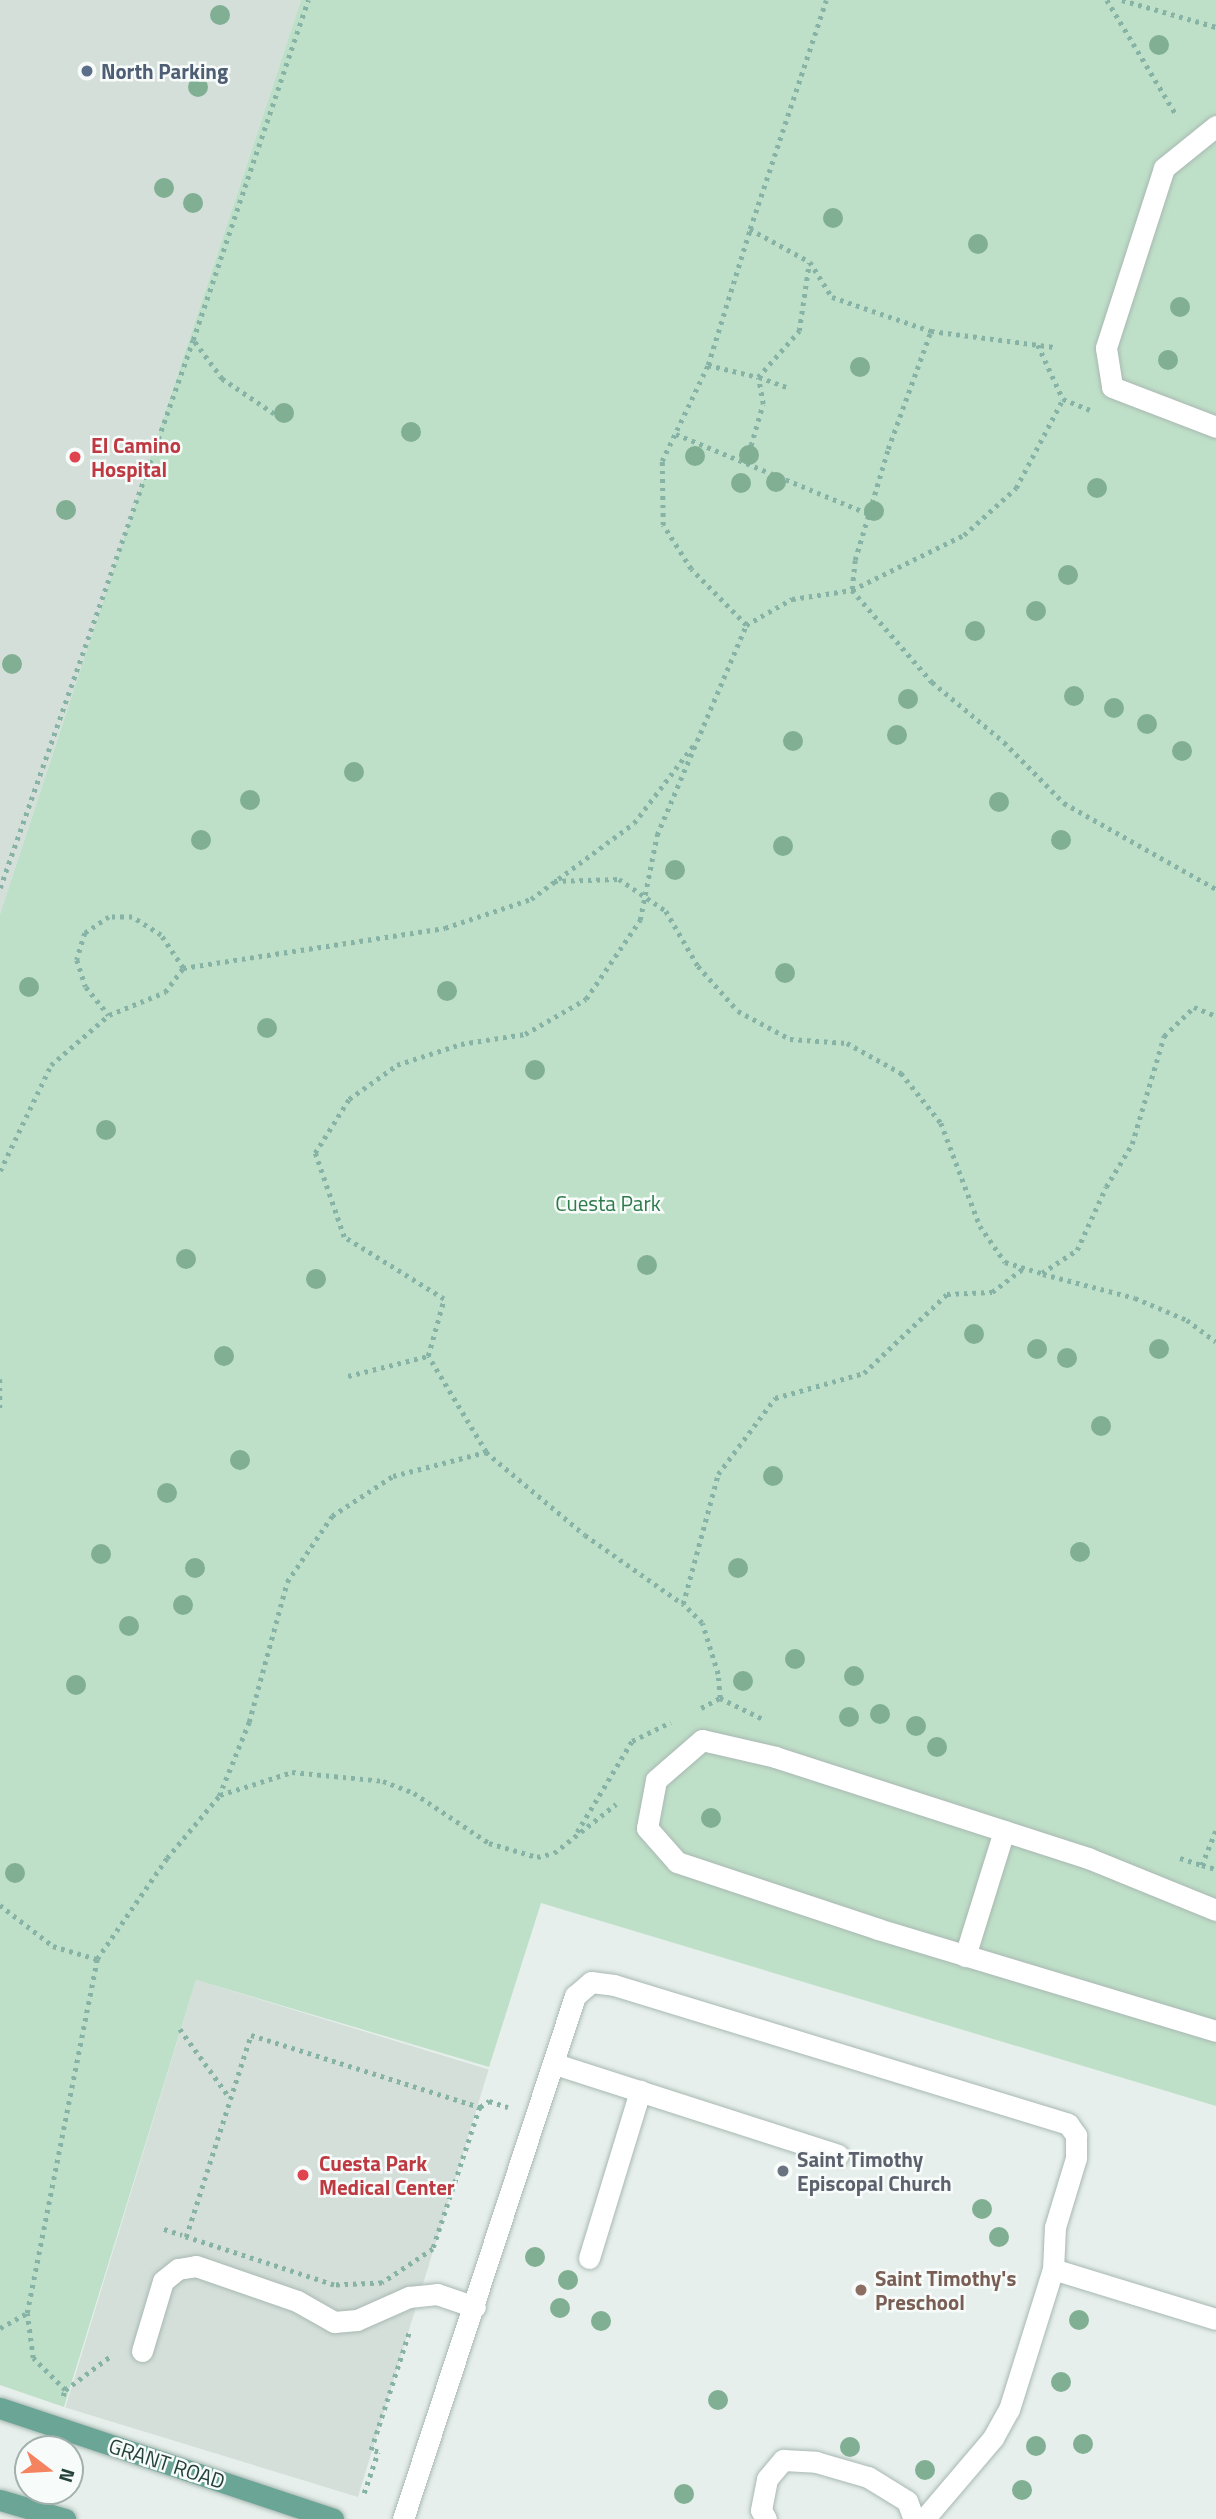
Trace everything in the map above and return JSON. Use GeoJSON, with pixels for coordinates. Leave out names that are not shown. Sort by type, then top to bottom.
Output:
{"type":"FeatureCollection","features":[{"type":"Feature","properties":{"kind":"main road","name":"GRANT ROAD"},"geometry":{"type":"LineString","coordinates":[[0,2408],[333,2519]]}},
{"type":"Feature","properties":{"kind":"main road"},"geometry":{"type":"LineString","coordinates":[[0,2500],[65,2519]]}},
{"type":"Feature","properties":{"kind":"lane"},"geometry":{"type":"LineString","coordinates":[[1216,126],[1164,168],[1106,348],[1112,387],[1216,427]]}},
{"type":"Feature","properties":{"kind":"lane"},"geometry":{"type":"LineString","coordinates":[[1216,1910],[1088,1858],[776,1757],[702,1740],[656,1780],[647,1828],[677,1862],[965,1956],[1216,2031]]}},
{"type":"Feature","properties":{"kind":"lane"},"geometry":{"type":"LineString","coordinates":[[965,1956],[1004,1831]]}},
{"type":"Feature","properties":{"kind":"lane"},"geometry":{"type":"LineString","coordinates":[[403,2519],[555,2064],[575,1996],[591,1982],[614,1985],[1068,2124],[1076,2135],[1076,2158],[1055,2227],[1053,2269],[1009,2409],[993,2438],[924,2519]]}},
{"type":"Feature","properties":{"kind":"lane"},"geometry":{"type":"LineString","coordinates":[[555,2064],[838,2155]]}},
{"type":"Feature","properties":{"kind":"lane"},"geometry":{"type":"LineString","coordinates":[[589,2258],[640,2091]]}},
{"type":"Feature","properties":{"kind":"lane"},"geometry":{"type":"LineString","coordinates":[[142,2351],[163,2281],[178,2269],[196,2266],[297,2301],[334,2322],[357,2320],[409,2297],[437,2294],[475,2306]]}},
{"type":"Feature","properties":{"kind":"lane"},"geometry":{"type":"LineString","coordinates":[[1053,2269],[1216,2319]]}},
{"type":"Feature","properties":{"kind":"lane"},"geometry":{"type":"LineString","coordinates":[[766,2519],[761,2510],[767,2479],[783,2460],[816,2462],[868,2477],[907,2501],[914,2519]]}},
{"type":"Feature","properties":{"kind":"path"},"geometry":{"type":"LineString","coordinates":[[0,888],[193,340],[308,0]]}},
{"type":"Feature","properties":{"kind":"path"},"geometry":{"type":"LineString","coordinates":[[746,625],[691,569],[663,525],[662,461],[708,365],[826,0]]}},
{"type":"Feature","properties":{"kind":"path"},"geometry":{"type":"LineString","coordinates":[[1107,0],[1194,143]]}},
{"type":"Feature","properties":{"kind":"path"},"geometry":{"type":"LineString","coordinates":[[1122,0],[1216,27]]}},
{"type":"Feature","properties":{"kind":"path"},"geometry":{"type":"LineString","coordinates":[[750,229],[810,262],[832,298],[932,331],[1054,347]]}},
{"type":"Feature","properties":{"kind":"path"},"geometry":{"type":"LineString","coordinates":[[758,377],[799,331],[810,262]]}},
{"type":"Feature","properties":{"kind":"path"},"geometry":{"type":"LineString","coordinates":[[932,331],[869,514],[855,561],[852,590],[932,681],[1004,743],[1064,803],[1216,889]]}},
{"type":"Feature","properties":{"kind":"path"},"geometry":{"type":"LineString","coordinates":[[193,340],[222,379],[274,414]]}},
{"type":"Feature","properties":{"kind":"path"},"geometry":{"type":"LineString","coordinates":[[708,365],[790,388]]}},
{"type":"Feature","properties":{"kind":"path"},"geometry":{"type":"LineString","coordinates":[[746,462],[763,404],[758,377]]}},
{"type":"Feature","properties":{"kind":"path"},"geometry":{"type":"LineString","coordinates":[[698,1709],[720,1698],[718,1674],[702,1623],[683,1604],[585,1535],[486,1452],[428,1356],[444,1299],[344,1237],[315,1153],[349,1099],[397,1065],[461,1044],[525,1034],[586,999],[640,920],[657,835],[702,735],[746,625],[792,599],[852,590],[964,535],[1016,488],[1063,399]]}},
{"type":"Feature","properties":{"kind":"path"},"geometry":{"type":"LineString","coordinates":[[676,434],[746,462],[819,497],[869,514]]}},
{"type":"Feature","properties":{"kind":"path"},"geometry":{"type":"LineString","coordinates":[[0,1171],[51,1065],[109,1015],[165,992],[183,968],[445,928],[531,899],[634,822],[702,735]]}},
{"type":"Feature","properties":{"kind":"path"},"geometry":{"type":"LineString","coordinates":[[554,881],[619,879],[666,911],[698,966],[738,1011],[790,1039],[847,1043],[901,1073],[941,1123],[980,1226],[1005,1262],[1135,1298],[1187,1320],[1216,1342]]}},
{"type":"Feature","properties":{"kind":"path"},"geometry":{"type":"LineString","coordinates":[[109,1015],[86,987],[77,960],[85,933],[109,917],[132,917],[161,935],[183,968]]}},
{"type":"Feature","properties":{"kind":"path"},"geometry":{"type":"LineString","coordinates":[[1042,1273],[1077,1250],[1106,1187],[1132,1144],[1144,1093],[1164,1036],[1194,1007],[1216,1016]]}},
{"type":"Feature","properties":{"kind":"path"},"geometry":{"type":"LineString","coordinates":[[683,1604],[718,1474],[775,1398],[864,1373],[947,1294],[992,1292],[1023,1269]]}},
{"type":"Feature","properties":{"kind":"path"},"geometry":{"type":"LineString","coordinates":[[348,1376],[428,1356]]}},
{"type":"Feature","properties":{"kind":"path"},"geometry":{"type":"LineString","coordinates":[[0,1379],[0,1408]]}},
{"type":"Feature","properties":{"kind":"path"},"geometry":{"type":"LineString","coordinates":[[65,2390],[33,2358],[27,2313],[97,1959],[167,1858],[219,1796],[249,1722],[287,1582],[332,1516],[393,1476],[486,1452]]}},
{"type":"Feature","properties":{"kind":"path"},"geometry":{"type":"LineString","coordinates":[[577,1832],[632,1741],[676,1720]]}},
{"type":"Feature","properties":{"kind":"path"},"geometry":{"type":"LineString","coordinates":[[219,1796],[292,1772],[322,1772],[383,1781],[414,1793],[489,1843],[513,1853],[537,1857],[554,1853],[577,1832],[616,1804]]}},
{"type":"Feature","properties":{"kind":"path"},"geometry":{"type":"LineString","coordinates":[[1216,1831],[1202,1865],[1216,1870]]}},
{"type":"Feature","properties":{"kind":"path"},"geometry":{"type":"LineString","coordinates":[[0,1905],[53,1946],[97,1959]]}},
{"type":"Feature","properties":{"kind":"path"},"geometry":{"type":"LineString","coordinates":[[180,2029],[231,2098]]}},
{"type":"Feature","properties":{"kind":"path"},"geometry":{"type":"LineString","coordinates":[[186,2237],[251,2035],[480,2107]]}},
{"type":"Feature","properties":{"kind":"path"},"geometry":{"type":"LineString","coordinates":[[164,2230],[334,2285],[382,2283],[433,2249],[480,2107],[489,2101],[513,2108]]}},
{"type":"Feature","properties":{"kind":"path"},"geometry":{"type":"LineString","coordinates":[[0,2328],[27,2313]]}},
{"type":"Feature","properties":{"kind":"path"},"geometry":{"type":"LineString","coordinates":[[365,2493],[378,2452],[371,2450],[409,2331],[406,2322]]}},
{"type":"Feature","properties":{"kind":"path"},"geometry":{"type":"LineString","coordinates":[[62,2400],[65,2390],[115,2353]]}},
{"type":"Feature","properties":{"kind":"shaded area","name":"El Camino Hospital"},"geometry":{"type":"Polygon","coordinates":[[[0,0],[301,0],[0,914],[0,0]]]}},
{"type":"Feature","properties":{"kind":"shaded area"},"geometry":{"type":"Polygon","coordinates":[[[196,1980],[489,2069],[358,2497],[65,2407],[196,1980]]]}},
{"type":"Feature","properties":{"kind":"green space","name":"Cuesta Park"},"geometry":{"type":"Polygon","coordinates":[[[301,0],[1216,0],[1216,2106],[541,1903],[489,2067],[196,1980],[64,2407],[0,2385],[0,914],[301,0]]]}},
{"type":"Feature","properties":{"kind":"place","name":"North Parking"},"geometry":{"type":"Point","coordinates":[87,71]}},
{"type":"Feature","properties":{"kind":"place","name":"El Camino Hospital"},"geometry":{"type":"Point","coordinates":[75,457]}},
{"type":"Feature","properties":{"kind":"place","name":"Saint Timothy Episcopal Church"},"geometry":{"type":"Point","coordinates":[783,2171]}},
{"type":"Feature","properties":{"kind":"place","name":"Cuesta Park Medical Center"},"geometry":{"type":"Point","coordinates":[303,2175]}},
{"type":"Feature","properties":{"kind":"place","name":"Saint Timothy's Preschool"},"geometry":{"type":"Point","coordinates":[861,2290]}}]}
